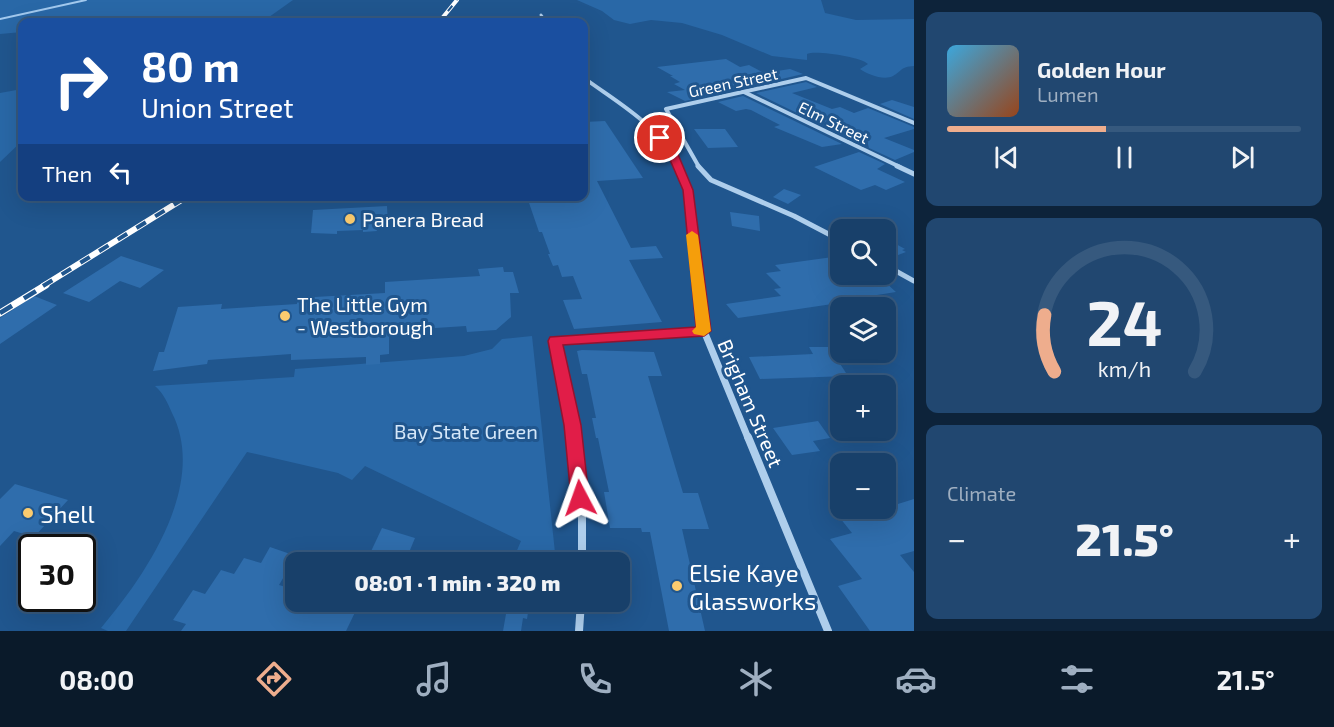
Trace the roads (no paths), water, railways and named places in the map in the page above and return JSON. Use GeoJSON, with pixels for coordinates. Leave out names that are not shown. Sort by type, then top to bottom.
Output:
{"type":"FeatureCollection","features":[{"type":"Feature","properties":{"kind":"street","name":"Green Street"},"geometry":{"type":"LineString","coordinates":[[830,235],[794,216],[711,180],[700,169],[666,109],[806,78],[914,123]]}},
{"type":"Feature","properties":{"kind":"street","name":"Brigham Street"},"geometry":{"type":"LineString","coordinates":[[588,81],[648,124],[672,152],[688,190],[704,331],[828,631]]}},
{"type":"Feature","properties":{"kind":"street","name":"Elm Street"},"geometry":{"type":"LineString","coordinates":[[743,92],[914,174]]}},
{"type":"Feature","properties":{"kind":"street"},"geometry":{"type":"LineString","coordinates":[[896,271],[914,281]]}},
{"type":"Feature","properties":{"kind":"street"},"geometry":{"type":"LineString","coordinates":[[582,552],[578,466],[563,372],[555,341],[704,331]]}},
{"type":"Feature","properties":{"kind":"street"},"geometry":{"type":"LineString","coordinates":[[579,631],[580,612]]}},
{"type":"Feature","properties":{"kind":"waterway"},"geometry":{"type":"LineString","coordinates":[[0,19],[86,0]]}},
{"type":"Feature","properties":{"kind":"railway"},"geometry":{"type":"LineString","coordinates":[[442,18],[457,0]]}},
{"type":"Feature","properties":{"kind":"railway"},"geometry":{"type":"LineString","coordinates":[[43,286],[180,201]]}},
{"type":"Feature","properties":{"kind":"railway"},"geometry":{"type":"LineString","coordinates":[[0,313],[46,285]]}},
{"type":"Feature","properties":{"kind":"place","name":"Panera Bread"},"geometry":{"type":"Point","coordinates":[350,219]}},
{"type":"Feature","properties":{"kind":"place","name":"The Little Gym - Westborough"},"geometry":{"type":"Point","coordinates":[285,316]}},
{"type":"Feature","properties":{"kind":"place","name":"Shell"},"geometry":{"type":"Point","coordinates":[28,513]}},
{"type":"Feature","properties":{"kind":"place","name":"Elsie Kaye Glassworks"},"geometry":{"type":"Point","coordinates":[677,586]}},
{"type":"Feature","properties":{"kind":"park label","name":"Bay State Green"},"geometry":{"type":"Point","coordinates":[466,431]}}]}
